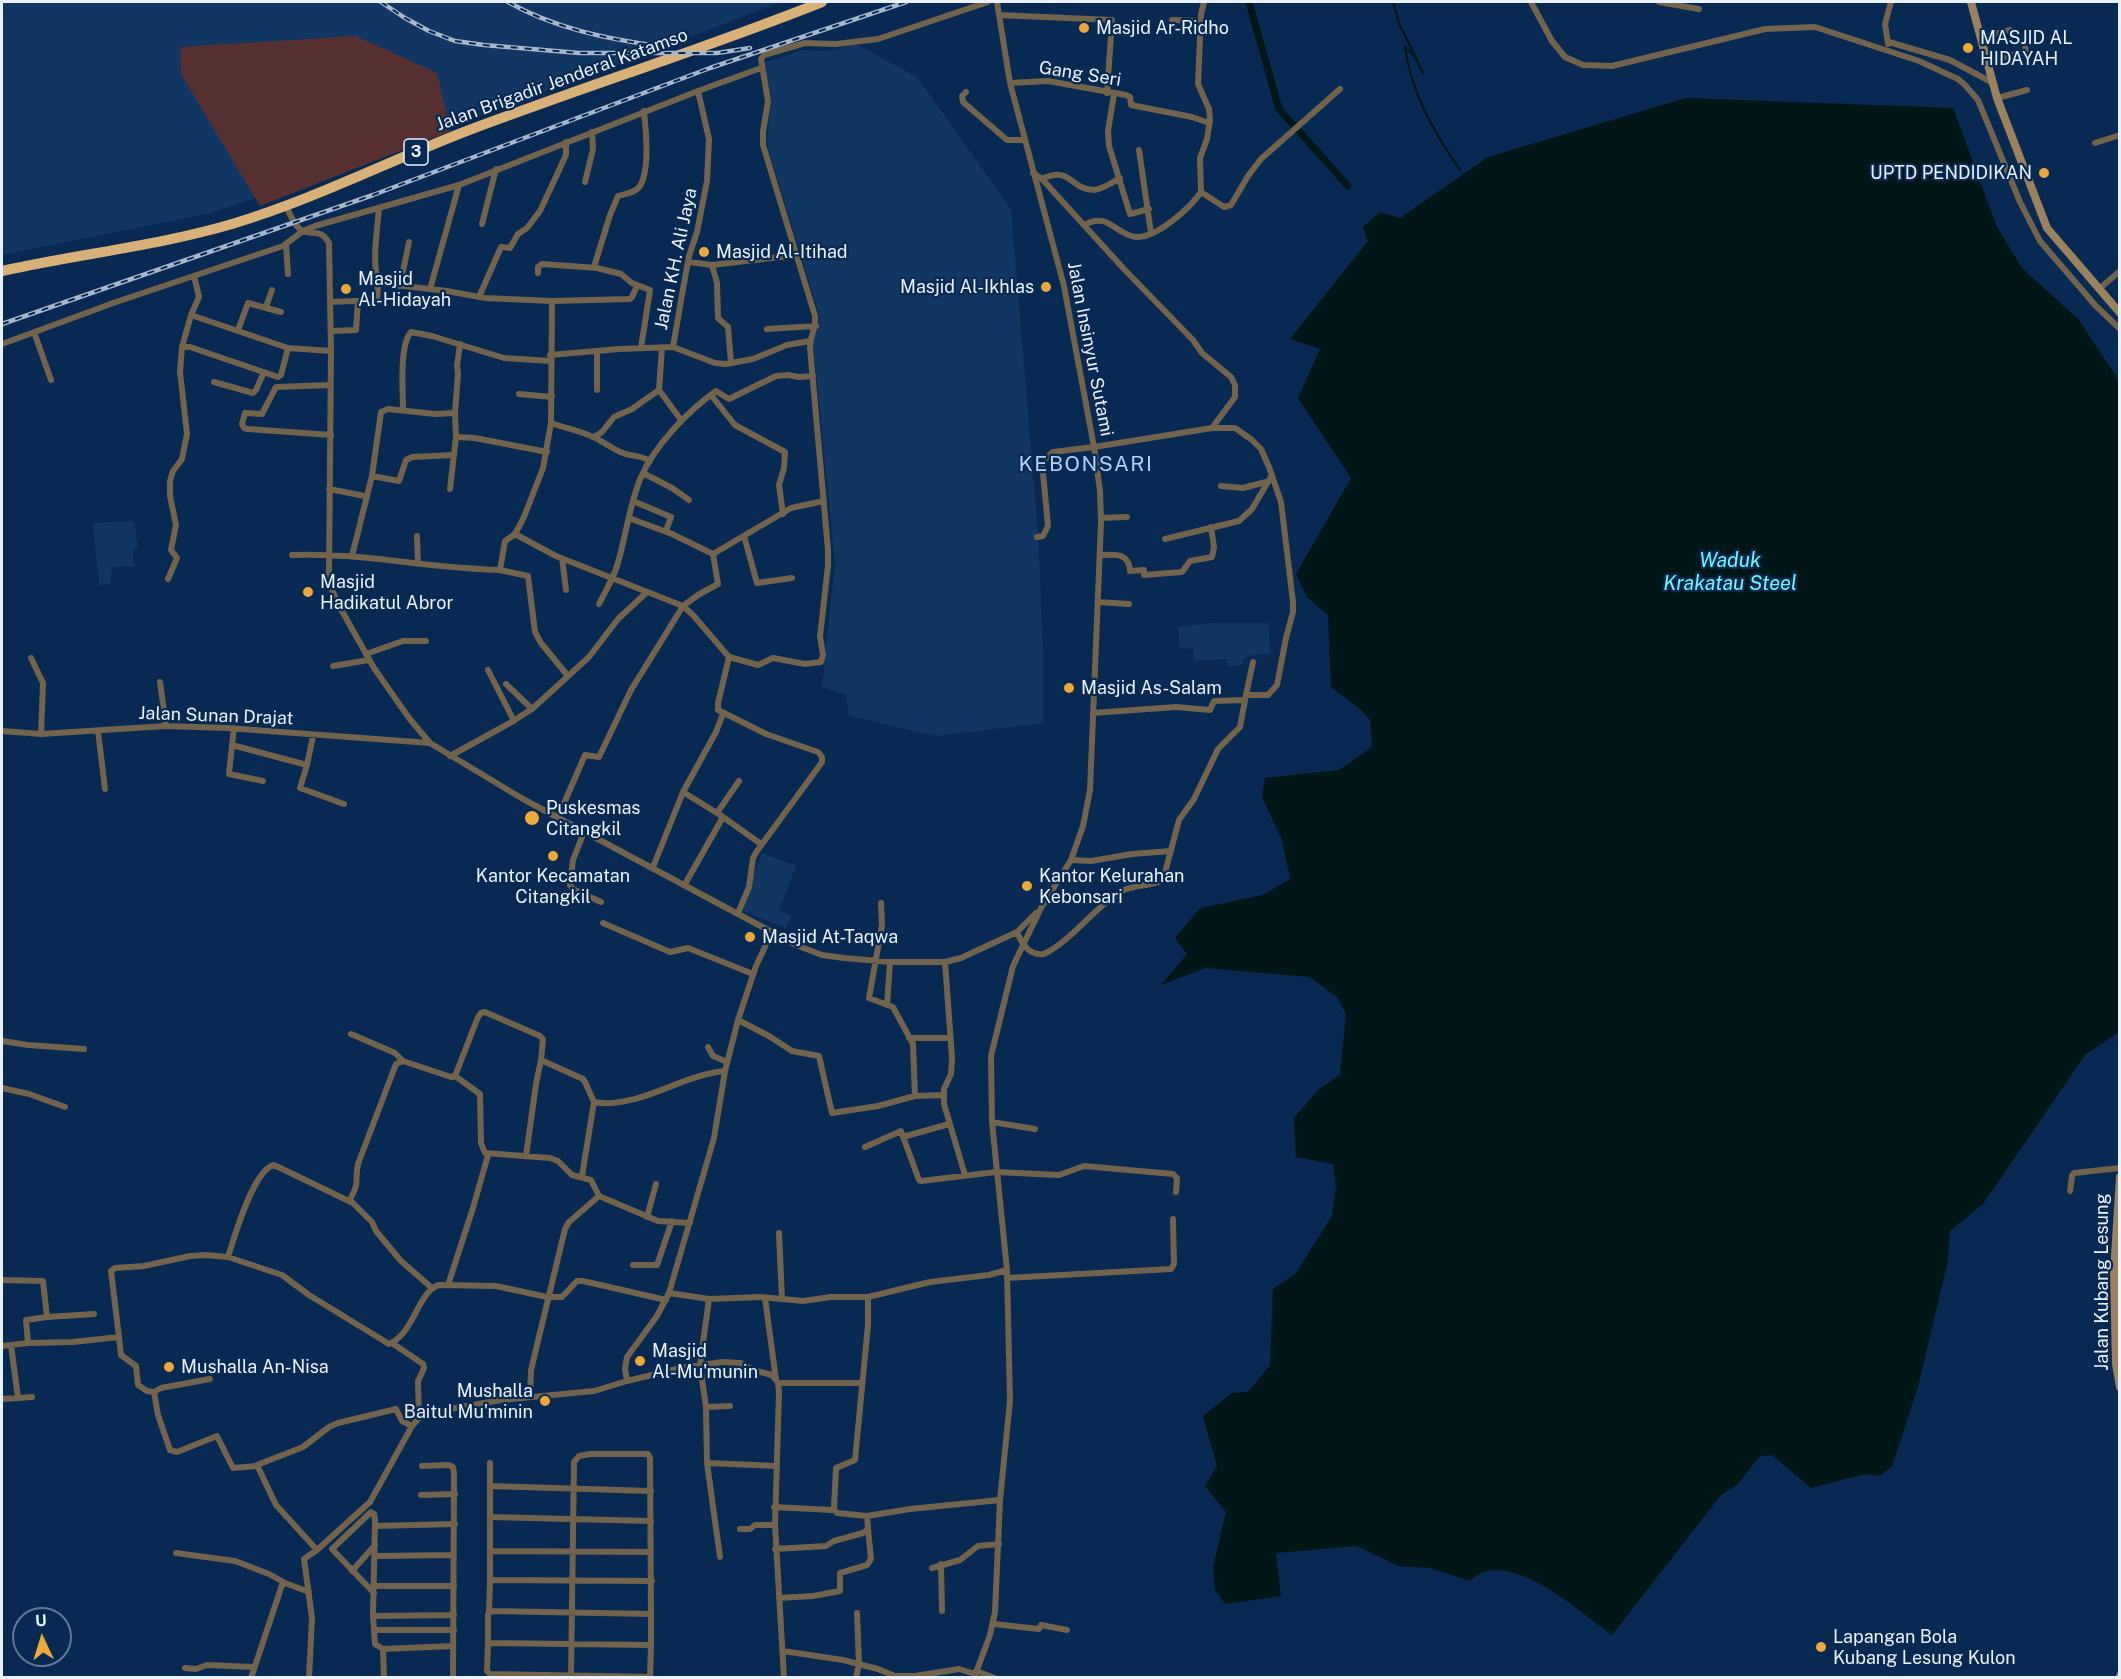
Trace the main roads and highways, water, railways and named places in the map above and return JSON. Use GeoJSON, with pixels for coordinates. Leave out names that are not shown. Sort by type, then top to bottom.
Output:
{"type":"FeatureCollection","features":[{"type":"Feature","properties":{"kind":"highway","name":"Jalan Brigadir Jenderal Katamso"},"geometry":{"type":"LineString","coordinates":[[2,271],[158,241],[231,224],[286,206],[463,133],[822,2]]}},
{"type":"Feature","properties":{"kind":"water","name":"Waduk Krakatau Steel"},"geometry":{"type":"Polygon","coordinates":[[[1686,98],[1953,108],[1997,227],[2022,268],[2079,320],[2119,381],[2119,1032],[2085,1055],[1983,1204],[1950,1231],[1948,1260],[1918,1387],[1892,1466],[1880,1476],[1865,1474],[1811,1488],[1772,1455],[1760,1456],[1737,1485],[1721,1495],[1612,1635],[1563,1598],[1523,1576],[1503,1571],[1485,1572],[1470,1581],[1430,1568],[1399,1566],[1356,1546],[1276,1553],[1281,1596],[1225,1604],[1215,1590],[1213,1567],[1226,1512],[1205,1486],[1217,1466],[1203,1416],[1232,1393],[1248,1392],[1270,1365],[1273,1289],[1296,1273],[1332,1216],[1336,1185],[1333,1164],[1296,1157],[1294,1118],[1319,1089],[1340,1075],[1346,1014],[1337,997],[1310,977],[1205,968],[1161,985],[1187,954],[1175,938],[1200,908],[1263,895],[1290,879],[1282,840],[1262,797],[1265,778],[1339,770],[1372,747],[1370,720],[1361,710],[1331,687],[1328,615],[1307,597],[1296,574],[1351,478],[1298,398],[1320,349],[1290,339],[1368,241],[1363,227],[1380,212],[1400,218],[1488,157],[1686,98]]]}},
{"type":"Feature","properties":{"kind":"waterway"},"geometry":{"type":"LineString","coordinates":[[1249,2],[1279,109],[1348,186]]}},
{"type":"Feature","properties":{"kind":"waterway"},"geometry":{"type":"LineString","coordinates":[[1393,2],[1399,23],[1423,73]]}},
{"type":"Feature","properties":{"kind":"waterway"},"geometry":{"type":"LineString","coordinates":[[1417,59],[1405,47],[1412,80],[1425,112],[1460,170]]}},
{"type":"Feature","properties":{"kind":"railway"},"geometry":{"type":"LineString","coordinates":[[381,2],[429,31],[455,41],[484,45],[579,53],[717,53],[750,48]]}},
{"type":"Feature","properties":{"kind":"railway"},"geometry":{"type":"LineString","coordinates":[[508,2],[562,26],[620,40],[659,46]]}},
{"type":"Feature","properties":{"kind":"railway"},"geometry":{"type":"LineString","coordinates":[[2,324],[373,195],[710,68],[906,2]]}},
{"type":"Feature","properties":{"kind":"place","name":"Masjid Ar-Ridho"},"geometry":{"type":"Point","coordinates":[1084,28]}},
{"type":"Feature","properties":{"kind":"place","name":"MASJID AL HIDAYAH"},"geometry":{"type":"Point","coordinates":[1968,48]}},
{"type":"Feature","properties":{"kind":"place","name":"UPTD PENDIDIKAN"},"geometry":{"type":"Point","coordinates":[2044,173]}},
{"type":"Feature","properties":{"kind":"place","name":"Masjid Al-Itihad"},"geometry":{"type":"Point","coordinates":[704,252]}},
{"type":"Feature","properties":{"kind":"place","name":"Masjid Al-Ikhlas"},"geometry":{"type":"Point","coordinates":[1046,287]}},
{"type":"Feature","properties":{"kind":"place","name":"Masjid Al-Hidayah"},"geometry":{"type":"Point","coordinates":[346,289]}},
{"type":"Feature","properties":{"kind":"place","name":"Masjid Hadikatul Abror"},"geometry":{"type":"Point","coordinates":[308,592]}},
{"type":"Feature","properties":{"kind":"place","name":"Masjid As-Salam"},"geometry":{"type":"Point","coordinates":[1069,688]}},
{"type":"Feature","properties":{"kind":"place","name":"Puskesmas Citangkil"},"geometry":{"type":"Point","coordinates":[532,818]}},
{"type":"Feature","properties":{"kind":"place","name":"Kantor Kecamatan Citangkil"},"geometry":{"type":"Point","coordinates":[553,856]}},
{"type":"Feature","properties":{"kind":"place","name":"Kantor Kelurahan Kebonsari"},"geometry":{"type":"Point","coordinates":[1027,886]}},
{"type":"Feature","properties":{"kind":"place","name":"Masjid At-Taqwa"},"geometry":{"type":"Point","coordinates":[750,937]}},
{"type":"Feature","properties":{"kind":"place","name":"Masjid Al-Mu'munin"},"geometry":{"type":"Point","coordinates":[640,1361]}},
{"type":"Feature","properties":{"kind":"place","name":"Mushalla An-Nisa"},"geometry":{"type":"Point","coordinates":[169,1367]}},
{"type":"Feature","properties":{"kind":"place","name":"Mushalla Baitul Mu'minin"},"geometry":{"type":"Point","coordinates":[545,1401]}},
{"type":"Feature","properties":{"kind":"place","name":"Lapangan Bola Kubang Lesung Kulon"},"geometry":{"type":"Point","coordinates":[1821,1647]}},
{"type":"Feature","properties":{"kind":"district","name":"KEBONSARI"},"geometry":{"type":"Point","coordinates":[1086,465]}}]}
